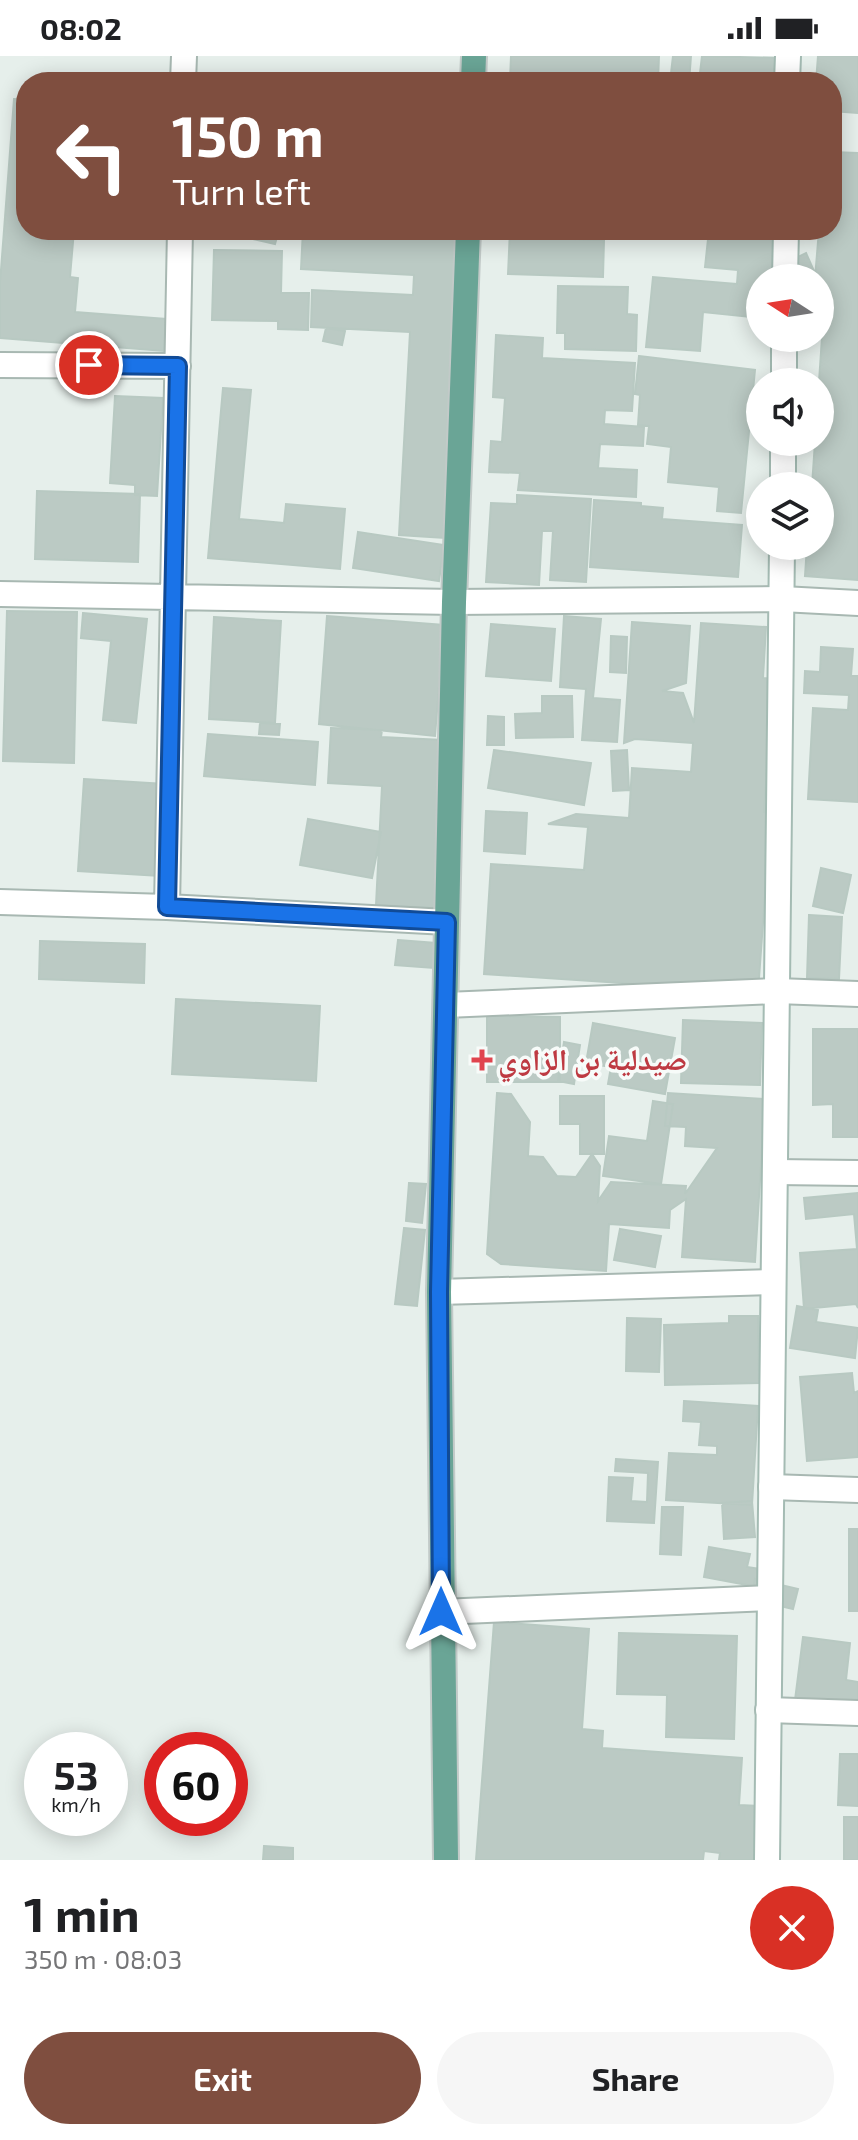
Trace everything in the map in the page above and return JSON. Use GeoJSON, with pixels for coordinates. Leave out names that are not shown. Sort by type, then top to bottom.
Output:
{"type":"FeatureCollection","features":[{"type":"Feature","properties":{"kind":"main road"},"geometry":{"type":"LineString","coordinates":[[446,1860],[439,1292],[454,602],[468,240]]}},
{"type":"Feature","properties":{"kind":"street"},"geometry":{"type":"LineString","coordinates":[[167,907],[180,240]]}},
{"type":"Feature","properties":{"kind":"street"},"geometry":{"type":"LineString","coordinates":[[785,264],[786,240]]}},
{"type":"Feature","properties":{"kind":"street"},"geometry":{"type":"LineString","coordinates":[[0,365],[178,366]]}},
{"type":"Feature","properties":{"kind":"street"},"geometry":{"type":"LineString","coordinates":[[767,1860],[782,560]]}},
{"type":"Feature","properties":{"kind":"street"},"geometry":{"type":"LineString","coordinates":[[0,594],[454,602],[782,599],[858,603]]}},
{"type":"Feature","properties":{"kind":"street"},"geometry":{"type":"LineString","coordinates":[[0,902],[167,907],[447,922]]}},
{"type":"Feature","properties":{"kind":"street"},"geometry":{"type":"LineString","coordinates":[[446,1005],[777,991],[858,994]]}},
{"type":"Feature","properties":{"kind":"street"},"geometry":{"type":"LineString","coordinates":[[775,1172],[858,1173]]}},
{"type":"Feature","properties":{"kind":"street"},"geometry":{"type":"LineString","coordinates":[[439,1292],[773,1282]]}},
{"type":"Feature","properties":{"kind":"street"},"geometry":{"type":"LineString","coordinates":[[771,1487],[858,1490]]}},
{"type":"Feature","properties":{"kind":"street"},"geometry":{"type":"LineString","coordinates":[[441,1612],[770,1598]]}},
{"type":"Feature","properties":{"kind":"street"},"geometry":{"type":"LineString","coordinates":[[768,1710],[858,1713]]}},
{"type":"Feature","properties":{"kind":"building"},"geometry":{"type":"Polygon","coordinates":[[[511,56],[659,56],[658,72],[510,72],[511,56]]]}},
{"type":"Feature","properties":{"kind":"building"},"geometry":{"type":"Polygon","coordinates":[[[673,56],[691,56],[690,72],[671,72],[673,56]]]}},
{"type":"Feature","properties":{"kind":"building"},"geometry":{"type":"Polygon","coordinates":[[[702,56],[777,58],[776,72],[700,72],[702,56]]]}},
{"type":"Feature","properties":{"kind":"building"},"geometry":{"type":"Polygon","coordinates":[[[818,56],[858,56],[858,113],[842,112],[842,72],[817,72],[818,56]]]}},
{"type":"Feature","properties":{"kind":"building"},"geometry":{"type":"Polygon","coordinates":[[[14,99],[16,240],[73,240],[70,277],[78,278],[75,312],[166,319],[164,351],[0,338],[0,283],[14,99]]]}},
{"type":"Feature","properties":{"kind":"building"},"geometry":{"type":"Polygon","coordinates":[[[842,152],[858,153],[858,580],[805,576],[806,560],[834,560],[834,472],[813,472],[814,456],[834,456],[834,368],[820,368],[821,352],[834,352],[834,264],[816,264],[818,240],[842,240],[842,152]]]}},
{"type":"Feature","properties":{"kind":"building"},"geometry":{"type":"Polygon","coordinates":[[[302,240],[461,240],[445,538],[399,535],[410,332],[311,327],[312,290],[413,295],[414,275],[301,269],[302,240]]]}},
{"type":"Feature","properties":{"kind":"building"},"geometry":{"type":"Polygon","coordinates":[[[510,240],[604,240],[603,277],[508,274],[510,240]]]}},
{"type":"Feature","properties":{"kind":"building"},"geometry":{"type":"Polygon","coordinates":[[[708,240],[774,240],[772,264],[746,264],[746,317],[703,312],[700,351],[646,347],[653,277],[737,284],[738,270],[705,267],[708,240]]]}},
{"type":"Feature","properties":{"kind":"building"},"geometry":{"type":"Polygon","coordinates":[[[214,250],[282,251],[281,293],[309,293],[308,330],[278,329],[278,321],[212,320],[214,250]]]}},
{"type":"Feature","properties":{"kind":"building"},"geometry":{"type":"Polygon","coordinates":[[[806,253],[811,264],[796,264],[794,259],[806,253]]]}},
{"type":"Feature","properties":{"kind":"building"},"geometry":{"type":"Polygon","coordinates":[[[558,286],[628,287],[627,314],[637,315],[636,351],[565,349],[565,333],[557,333],[558,286]]]}},
{"type":"Feature","properties":{"kind":"building"},"geometry":{"type":"Polygon","coordinates":[[[326,328],[345,331],[342,345],[323,341],[326,328]]]}},
{"type":"Feature","properties":{"kind":"building"},"geometry":{"type":"Polygon","coordinates":[[[496,335],[543,338],[542,358],[635,363],[632,411],[605,410],[604,424],[644,427],[643,446],[600,444],[598,468],[637,470],[636,497],[518,490],[520,473],[489,472],[491,441],[502,442],[505,398],[493,397],[496,335]]]}},
{"type":"Feature","properties":{"kind":"building"},"geometry":{"type":"Polygon","coordinates":[[[639,356],[746,369],[747,456],[741,513],[717,511],[719,487],[668,482],[671,447],[647,444],[649,426],[638,425],[640,395],[635,394],[639,356]]]}},
{"type":"Feature","properties":{"kind":"building"},"geometry":{"type":"Polygon","coordinates":[[[223,388],[251,390],[239,519],[284,523],[286,504],[345,509],[340,569],[208,558],[223,388]]]}},
{"type":"Feature","properties":{"kind":"building"},"geometry":{"type":"Polygon","coordinates":[[[115,396],[163,398],[157,496],[135,495],[135,485],[110,483],[115,396]]]}},
{"type":"Feature","properties":{"kind":"building"},"geometry":{"type":"Polygon","coordinates":[[[37,491],[140,494],[138,562],[35,559],[37,491]]]}},
{"type":"Feature","properties":{"kind":"building"},"geometry":{"type":"Polygon","coordinates":[[[517,495],[591,499],[586,582],[550,580],[553,531],[542,531],[539,585],[486,582],[491,503],[517,504],[517,495]]]}},
{"type":"Feature","properties":{"kind":"building"},"geometry":{"type":"Polygon","coordinates":[[[594,500],[641,503],[641,506],[663,508],[662,519],[742,525],[738,577],[590,567],[594,500]]]}},
{"type":"Feature","properties":{"kind":"building"},"geometry":{"type":"Polygon","coordinates":[[[358,532],[444,545],[439,581],[353,568],[358,532]]]}},
{"type":"Feature","properties":{"kind":"building"},"geometry":{"type":"Polygon","coordinates":[[[7,611],[77,612],[74,763],[3,761],[7,611]]]}},
{"type":"Feature","properties":{"kind":"building"},"geometry":{"type":"Polygon","coordinates":[[[83,613],[147,619],[136,723],[103,720],[111,641],[81,638],[83,613]]]}},
{"type":"Feature","properties":{"kind":"building"},"geometry":{"type":"Polygon","coordinates":[[[327,616],[444,625],[435,736],[319,724],[327,616]]]}},
{"type":"Feature","properties":{"kind":"building"},"geometry":{"type":"Polygon","coordinates":[[[564,616],[601,619],[593,698],[620,700],[617,742],[582,740],[586,689],[560,687],[564,616]]]}},
{"type":"Feature","properties":{"kind":"building"},"geometry":{"type":"Polygon","coordinates":[[[214,617],[281,621],[275,723],[209,719],[214,617]]]}},
{"type":"Feature","properties":{"kind":"building"},"geometry":{"type":"Polygon","coordinates":[[[632,622],[690,626],[686,683],[662,691],[683,693],[694,723],[701,623],[766,627],[763,678],[773,679],[764,812],[771,812],[758,992],[484,974],[491,864],[584,870],[588,827],[548,824],[576,814],[629,818],[632,768],[691,772],[693,743],[635,739],[624,743],[632,622]]]}},
{"type":"Feature","properties":{"kind":"building"},"geometry":{"type":"Polygon","coordinates":[[[491,624],[555,629],[551,681],[486,676],[491,624]]]}},
{"type":"Feature","properties":{"kind":"building"},"geometry":{"type":"Polygon","coordinates":[[[611,636],[627,637],[626,673],[610,672],[611,636]]]}},
{"type":"Feature","properties":{"kind":"building"},"geometry":{"type":"Polygon","coordinates":[[[821,647],[853,649],[851,676],[858,676],[858,802],[808,799],[813,708],[848,710],[849,695],[804,693],[805,671],[820,672],[821,647]]]}},
{"type":"Feature","properties":{"kind":"building"},"geometry":{"type":"Polygon","coordinates":[[[542,696],[572,696],[573,737],[516,738],[515,714],[542,713],[542,696]]]}},
{"type":"Feature","properties":{"kind":"building"},"geometry":{"type":"Polygon","coordinates":[[[488,716],[504,717],[504,745],[487,745],[488,716]]]}},
{"type":"Feature","properties":{"kind":"building"},"geometry":{"type":"Polygon","coordinates":[[[260,723],[280,724],[279,735],[259,734],[260,723]]]}},
{"type":"Feature","properties":{"kind":"building"},"geometry":{"type":"Polygon","coordinates":[[[331,728],[382,730],[381,737],[443,740],[435,908],[376,905],[382,786],[328,783],[331,728]]]}},
{"type":"Feature","properties":{"kind":"building"},"geometry":{"type":"Polygon","coordinates":[[[208,734],[318,742],[315,785],[204,776],[208,734]]]}},
{"type":"Feature","properties":{"kind":"building"},"geometry":{"type":"Polygon","coordinates":[[[494,750],[591,763],[584,805],[488,788],[494,750]]]}},
{"type":"Feature","properties":{"kind":"building"},"geometry":{"type":"Polygon","coordinates":[[[627,750],[629,790],[613,791],[611,751],[627,750]]]}},
{"type":"Feature","properties":{"kind":"building"},"geometry":{"type":"Polygon","coordinates":[[[84,779],[165,784],[160,876],[78,871],[84,779]]]}},
{"type":"Feature","properties":{"kind":"building"},"geometry":{"type":"Polygon","coordinates":[[[486,811],[527,813],[525,854],[484,851],[486,811]]]}},
{"type":"Feature","properties":{"kind":"building"},"geometry":{"type":"Polygon","coordinates":[[[308,819],[381,832],[372,878],[300,865],[308,819]]]}},
{"type":"Feature","properties":{"kind":"building"},"geometry":{"type":"Polygon","coordinates":[[[821,868],[851,875],[843,913],[813,906],[821,868]]]}},
{"type":"Feature","properties":{"kind":"building"},"geometry":{"type":"Polygon","coordinates":[[[809,915],[842,917],[839,979],[807,978],[809,915]]]}},
{"type":"Feature","properties":{"kind":"building"},"geometry":{"type":"Polygon","coordinates":[[[398,940],[436,943],[434,968],[395,965],[398,940]]]}},
{"type":"Feature","properties":{"kind":"building"},"geometry":{"type":"Polygon","coordinates":[[[40,941],[145,944],[144,983],[39,979],[40,941]]]}},
{"type":"Feature","properties":{"kind":"building"},"geometry":{"type":"Polygon","coordinates":[[[176,999],[320,1006],[316,1081],[172,1074],[176,999]]]}},
{"type":"Feature","properties":{"kind":"building"},"geometry":{"type":"Polygon","coordinates":[[[487,1016],[560,1017],[560,1082],[487,1082],[487,1016]]]}},
{"type":"Feature","properties":{"kind":"building"},"geometry":{"type":"Polygon","coordinates":[[[683,1020],[762,1023],[760,1085],[681,1083],[683,1020]]]}},
{"type":"Feature","properties":{"kind":"building"},"geometry":{"type":"Polygon","coordinates":[[[593,1023],[675,1038],[665,1094],[608,1084],[611,1067],[586,1063],[593,1023]]]}},
{"type":"Feature","properties":{"kind":"building"},"geometry":{"type":"Polygon","coordinates":[[[813,1029],[858,1029],[858,1137],[833,1137],[833,1104],[813,1105],[813,1029]]]}},
{"type":"Feature","properties":{"kind":"building"},"geometry":{"type":"Polygon","coordinates":[[[564,1042],[580,1045],[574,1084],[558,1081],[564,1042]]]}},
{"type":"Feature","properties":{"kind":"building"},"geometry":{"type":"Polygon","coordinates":[[[497,1093],[511,1094],[530,1122],[528,1156],[543,1157],[557,1176],[576,1177],[592,1154],[600,1166],[598,1201],[611,1182],[686,1186],[685,1194],[717,1148],[685,1146],[686,1127],[665,1126],[668,1093],[765,1099],[755,1262],[682,1257],[686,1199],[670,1210],[669,1228],[609,1224],[606,1271],[501,1264],[487,1254],[497,1093]]]}},
{"type":"Feature","properties":{"kind":"building"},"geometry":{"type":"Polygon","coordinates":[[[560,1096],[604,1096],[604,1154],[580,1154],[580,1124],[560,1124],[560,1096]]]}},
{"type":"Feature","properties":{"kind":"building"},"geometry":{"type":"Polygon","coordinates":[[[653,1101],[673,1104],[661,1184],[603,1176],[609,1136],[647,1141],[653,1101]]]}},
{"type":"Feature","properties":{"kind":"building"},"geometry":{"type":"Polygon","coordinates":[[[409,1183],[426,1184],[422,1223],[406,1221],[409,1183]]]}},
{"type":"Feature","properties":{"kind":"building"},"geometry":{"type":"Polygon","coordinates":[[[858,1193],[858,1308],[856,1304],[804,1309],[800,1253],[857,1249],[854,1214],[806,1219],[804,1198],[858,1193]]]}},
{"type":"Feature","properties":{"kind":"building"},"geometry":{"type":"Polygon","coordinates":[[[404,1228],[425,1230],[417,1306],[395,1304],[404,1228]]]}},
{"type":"Feature","properties":{"kind":"building"},"geometry":{"type":"Polygon","coordinates":[[[620,1229],[661,1236],[655,1267],[614,1260],[620,1229]]]}},
{"type":"Feature","properties":{"kind":"building"},"geometry":{"type":"Polygon","coordinates":[[[797,1306],[818,1310],[816,1322],[858,1328],[855,1358],[790,1348],[797,1306]]]}},
{"type":"Feature","properties":{"kind":"building"},"geometry":{"type":"Polygon","coordinates":[[[729,1316],[758,1316],[759,1383],[665,1385],[664,1325],[729,1323],[729,1316]]]}},
{"type":"Feature","properties":{"kind":"building"},"geometry":{"type":"Polygon","coordinates":[[[627,1318],[661,1319],[659,1372],[626,1371],[627,1318]]]}},
{"type":"Feature","properties":{"kind":"building"},"geometry":{"type":"Polygon","coordinates":[[[852,1373],[854,1393],[858,1391],[858,1457],[807,1461],[800,1377],[852,1373]]]}},
{"type":"Feature","properties":{"kind":"building"},"geometry":{"type":"Polygon","coordinates":[[[684,1401],[758,1406],[752,1505],[666,1500],[669,1453],[717,1455],[717,1446],[699,1445],[701,1422],[683,1421],[684,1401]]]}},
{"type":"Feature","properties":{"kind":"building"},"geometry":{"type":"Polygon","coordinates":[[[616,1459],[658,1462],[654,1523],[607,1521],[609,1477],[633,1478],[631,1501],[647,1502],[648,1473],[615,1471],[616,1459]]]}},
{"type":"Feature","properties":{"kind":"building"},"geometry":{"type":"Polygon","coordinates":[[[752,1501],[755,1537],[724,1539],[722,1503],[752,1501]]]}},
{"type":"Feature","properties":{"kind":"building"},"geometry":{"type":"Polygon","coordinates":[[[662,1507],[683,1507],[681,1555],[660,1554],[662,1507]]]}},
{"type":"Feature","properties":{"kind":"building"},"geometry":{"type":"Polygon","coordinates":[[[849,1529],[858,1529],[858,1611],[849,1611],[849,1529]]]}},
{"type":"Feature","properties":{"kind":"building"},"geometry":{"type":"Polygon","coordinates":[[[709,1547],[750,1554],[747,1567],[761,1569],[758,1587],[704,1577],[709,1547]]]}},
{"type":"Feature","properties":{"kind":"building"},"geometry":{"type":"Polygon","coordinates":[[[755,1579],[798,1589],[793,1609],[751,1599],[755,1579]]]}},
{"type":"Feature","properties":{"kind":"building"},"geometry":{"type":"Polygon","coordinates":[[[494,1622],[589,1629],[582,1729],[603,1731],[602,1748],[742,1758],[739,1805],[759,1806],[755,1860],[719,1860],[720,1853],[704,1851],[703,1860],[476,1860],[494,1622]]]}},
{"type":"Feature","properties":{"kind":"building"},"geometry":{"type":"Polygon","coordinates":[[[619,1633],[737,1636],[734,1739],[666,1737],[667,1695],[617,1694],[619,1633]]]}},
{"type":"Feature","properties":{"kind":"building"},"geometry":{"type":"Polygon","coordinates":[[[803,1637],[850,1643],[846,1680],[858,1682],[858,1707],[795,1700],[803,1637]]]}},
{"type":"Feature","properties":{"kind":"building"},"geometry":{"type":"Polygon","coordinates":[[[840,1754],[858,1754],[858,1806],[838,1805],[840,1754]]]}},
{"type":"Feature","properties":{"kind":"building"},"geometry":{"type":"Polygon","coordinates":[[[844,1817],[858,1817],[858,1860],[844,1860],[844,1817]]]}},
{"type":"Feature","properties":{"kind":"building"},"geometry":{"type":"Polygon","coordinates":[[[264,1846],[293,1848],[293,1860],[263,1860],[264,1846]]]}},
{"type":"Feature","properties":{"kind":"place","name":"صيدلية بن الزاوي"},"geometry":{"type":"Point","coordinates":[482,1060]}},
{"type":"Feature","properties":{"kind":"route"},"geometry":{"type":"LineString","coordinates":[[89,365],[178,366],[167,907],[447,922],[439,1292],[441,1612]]}}]}
